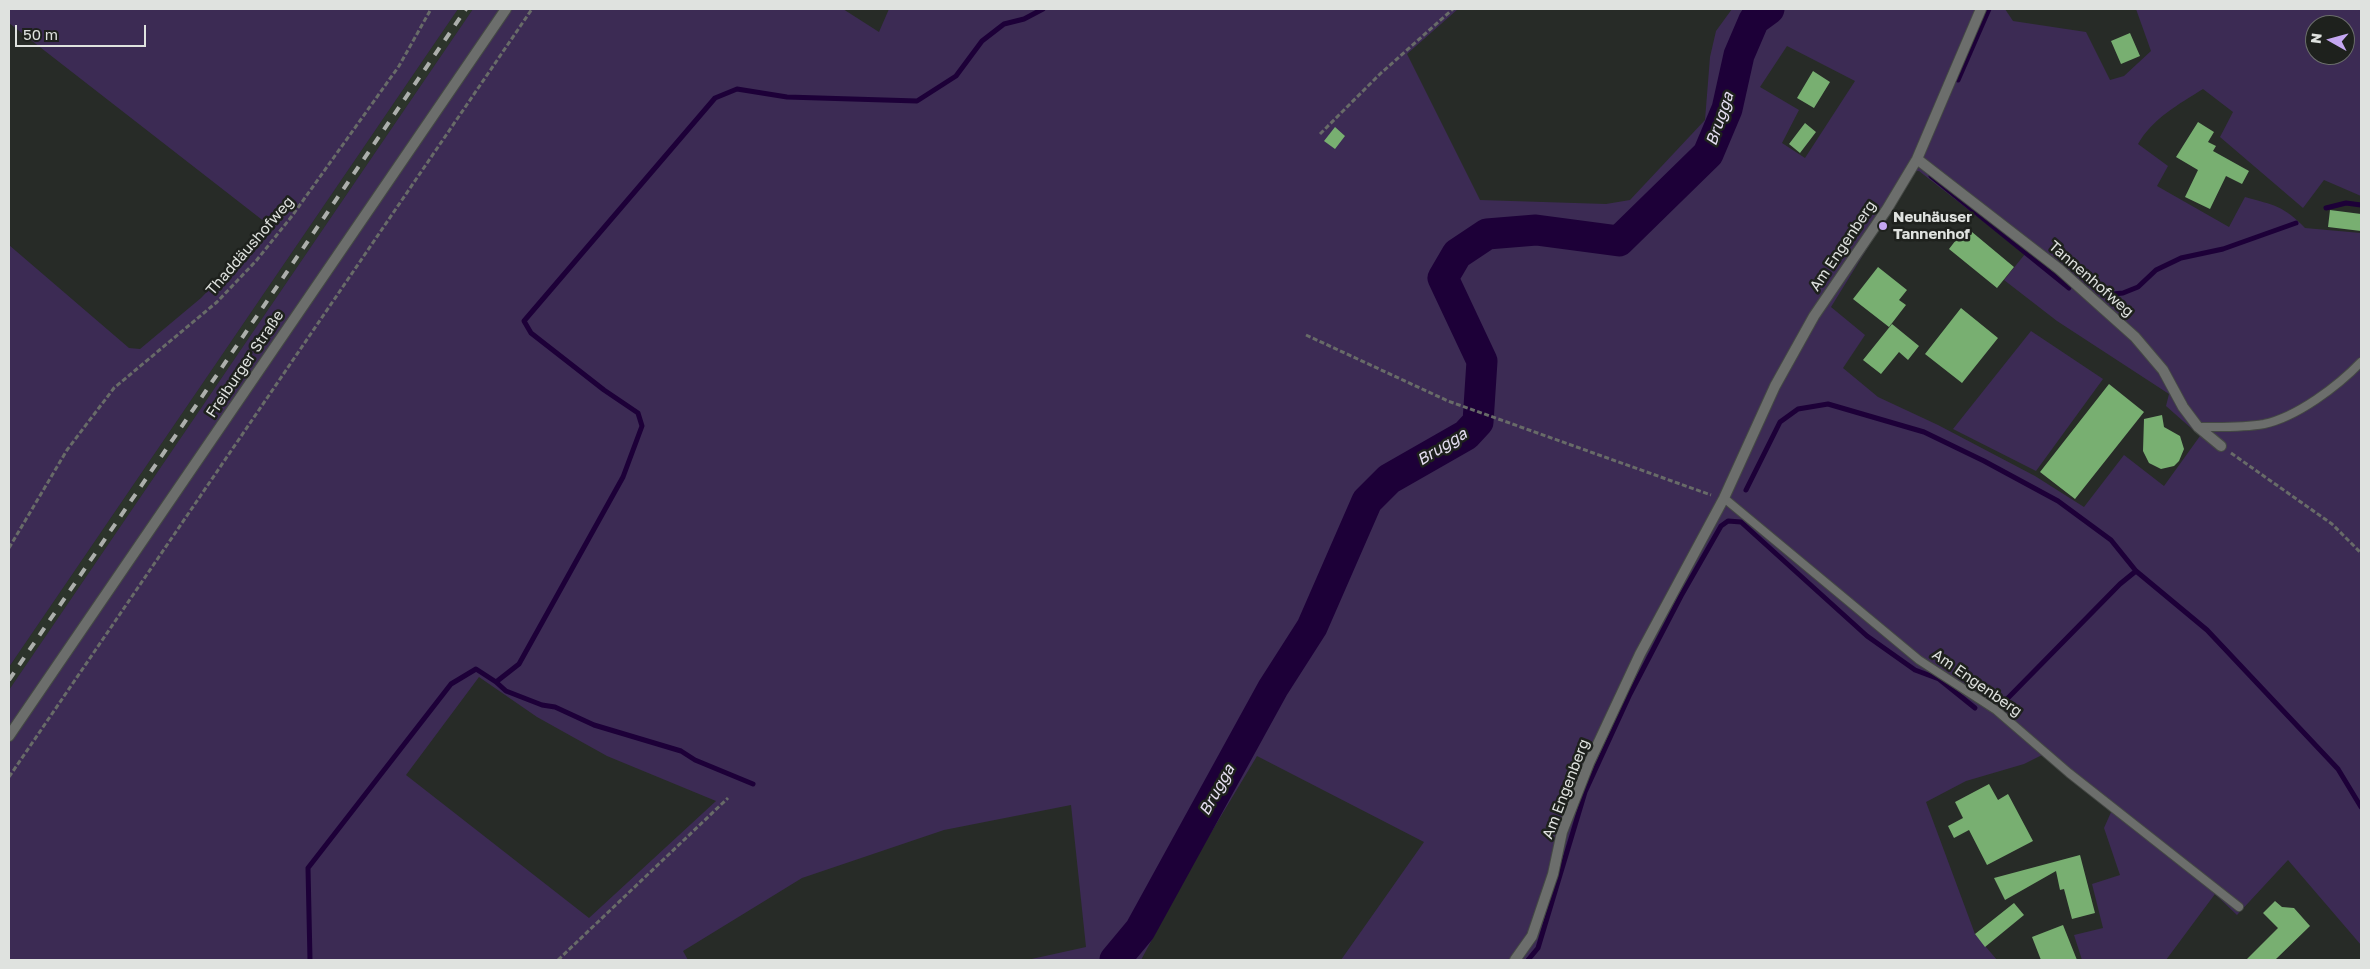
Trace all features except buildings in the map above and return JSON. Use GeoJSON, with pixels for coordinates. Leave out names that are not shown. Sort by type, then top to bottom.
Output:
{"type":"FeatureCollection","features":[{"type":"Feature","properties":{"kind":"street","name":"Freiburger Straße"},"geometry":{"type":"LineString","coordinates":[[9,736],[506,9]]}},
{"type":"Feature","properties":{"kind":"street","name":"Am Engenberg"},"geometry":{"type":"LineString","coordinates":[[1515,960],[1532,936],[1562,832],[1589,763],[1640,654],[1724,498],[1775,386],[1814,316],[1886,209],[1917,159],[1982,9]]}},
{"type":"Feature","properties":{"kind":"street","name":"Tannenhofweg"},"geometry":{"type":"LineString","coordinates":[[1917,159],[2059,269],[2135,338],[2164,370],[2183,407],[2198,427],[2221,446]]}},
{"type":"Feature","properties":{"kind":"lane"},"geometry":{"type":"LineString","coordinates":[[2198,427],[2230,428],[2264,424],[2292,415],[2350,373],[2361,362]]}},
{"type":"Feature","properties":{"kind":"lane","name":"Am Engenberg"},"geometry":{"type":"LineString","coordinates":[[1724,498],[1919,660],[1996,710],[2069,773],[2239,907]]}},
{"type":"Feature","properties":{"kind":"path","name":"Thaddäushofweg"},"geometry":{"type":"LineString","coordinates":[[9,548],[67,450],[114,388],[217,302],[256,260],[292,216],[399,66],[431,9]]}},
{"type":"Feature","properties":{"kind":"path"},"geometry":{"type":"LineString","coordinates":[[9,777],[532,9]]}},
{"type":"Feature","properties":{"kind":"path"},"geometry":{"type":"LineString","coordinates":[[1320,134],[1380,74],[1453,9]]}},
{"type":"Feature","properties":{"kind":"path"},"geometry":{"type":"LineString","coordinates":[[1306,335],[1448,401],[1496,420],[1707,494],[1724,498]]}},
{"type":"Feature","properties":{"kind":"path"},"geometry":{"type":"LineString","coordinates":[[2221,446],[2332,524],[2361,553]]}},
{"type":"Feature","properties":{"kind":"path"},"geometry":{"type":"LineString","coordinates":[[558,960],[728,798]]}},
{"type":"Feature","properties":{"kind":"shaded area"},"geometry":{"type":"Polygon","coordinates":[[[9,9],[458,9],[9,667],[9,245],[129,348],[140,349],[201,298],[270,226],[9,23],[9,9]]]}},
{"type":"Feature","properties":{"kind":"shaded area"},"geometry":{"type":"Polygon","coordinates":[[[458,9],[473,9],[9,690],[9,667],[458,9]]]}},
{"type":"Feature","properties":{"kind":"shaded area"},"geometry":{"type":"Polygon","coordinates":[[[473,9],[843,9],[879,32],[889,9],[1458,9],[1407,54],[1480,200],[1606,204],[1630,200],[1705,120],[1710,57],[1716,31],[1732,9],[2005,9],[2013,21],[2086,32],[2110,80],[2124,76],[2151,51],[2136,9],[2361,9],[2361,196],[2324,180],[2303,208],[2220,137],[2233,112],[2203,89],[2158,120],[2138,144],[2168,166],[2157,186],[2229,227],[2245,197],[2278,207],[2291,215],[2305,228],[2361,233],[2361,945],[2288,860],[2237,915],[2215,894],[2166,960],[2082,960],[2074,935],[2103,928],[2092,884],[2120,875],[2104,828],[2112,810],[2042,755],[2024,764],[1966,781],[1926,802],[1975,934],[1997,960],[1341,960],[1424,842],[1257,756],[1197,856],[1141,960],[1027,960],[1086,947],[1071,805],[944,830],[802,878],[683,951],[688,960],[9,960],[9,690],[473,9]],[[1787,46],[1760,87],[1799,110],[1782,143],[1805,158],[1855,81],[1787,46]],[[1915,171],[1831,307],[1865,335],[1843,368],[1878,397],[1938,425],[2035,476],[2084,507],[2124,455],[2164,486],[2200,436],[2166,406],[2169,394],[2057,321],[2004,280],[2025,254],[1919,171],[1915,171]],[[479,677],[406,775],[589,918],[716,801],[607,756],[537,717],[479,677]]]}},
{"type":"Feature","properties":{"kind":"shaded area"},"geometry":{"type":"Polygon","coordinates":[[[2031,331],[2103,379],[2036,471],[1953,429],[2031,331]]]}},
{"type":"Feature","properties":{"kind":"waterway"},"geometry":{"type":"LineString","coordinates":[[310,960],[308,868],[451,684],[476,669],[496,682],[519,664],[623,477],[642,426],[638,413],[604,390],[531,333],[524,321],[715,98],[737,89],[787,97],[917,101],[956,76],[982,41],[1004,24],[1024,19],[1043,9]]}},
{"type":"Feature","properties":{"kind":"waterway","name":"Brugga"},"geometry":{"type":"LineString","coordinates":[[1115,960],[1140,930],[1273,688],[1312,627],[1367,501],[1389,479],[1466,435],[1478,422],[1482,361],[1443,278],[1457,254],[1487,234],[1536,230],[1619,241],[1708,154],[1727,109],[1739,55],[1754,20],[1769,9]]}},
{"type":"Feature","properties":{"kind":"waterway"},"geometry":{"type":"LineString","coordinates":[[1958,80],[1989,9]]}},
{"type":"Feature","properties":{"kind":"waterway"},"geometry":{"type":"LineString","coordinates":[[1931,176],[2069,288]]}},
{"type":"Feature","properties":{"kind":"waterway"},"geometry":{"type":"LineString","coordinates":[[2326,208],[2346,203],[2361,205]]}},
{"type":"Feature","properties":{"kind":"waterway"},"geometry":{"type":"LineString","coordinates":[[2103,295],[2123,293],[2138,287],[2156,270],[2181,258],[2223,249],[2296,223]]}},
{"type":"Feature","properties":{"kind":"waterway"},"geometry":{"type":"LineString","coordinates":[[1746,490],[1780,422],[1798,409],[1828,404],[1924,432],[1984,461],[2058,501],[2111,540],[2136,571],[2207,630],[2338,769],[2361,807]]}},
{"type":"Feature","properties":{"kind":"waterway"},"geometry":{"type":"LineString","coordinates":[[1528,960],[1538,948],[1585,792],[1630,694],[1681,596],[1721,526],[1728,521],[1741,522],[1867,636],[1915,670],[1939,679],[1975,708]]}},
{"type":"Feature","properties":{"kind":"waterway"},"geometry":{"type":"LineString","coordinates":[[2006,700],[2120,584],[2136,571]]}},
{"type":"Feature","properties":{"kind":"waterway"},"geometry":{"type":"LineString","coordinates":[[496,682],[506,691],[542,705],[555,707],[594,725],[681,751],[695,760],[753,784]]}},
{"type":"Feature","properties":{"kind":"railway"},"geometry":{"type":"LineString","coordinates":[[9,680],[466,9]]}},
{"type":"Feature","properties":{"kind":"place","name":"Neuhäuser Tannenhof"},"geometry":{"type":"Point","coordinates":[1883,226]}}]}
